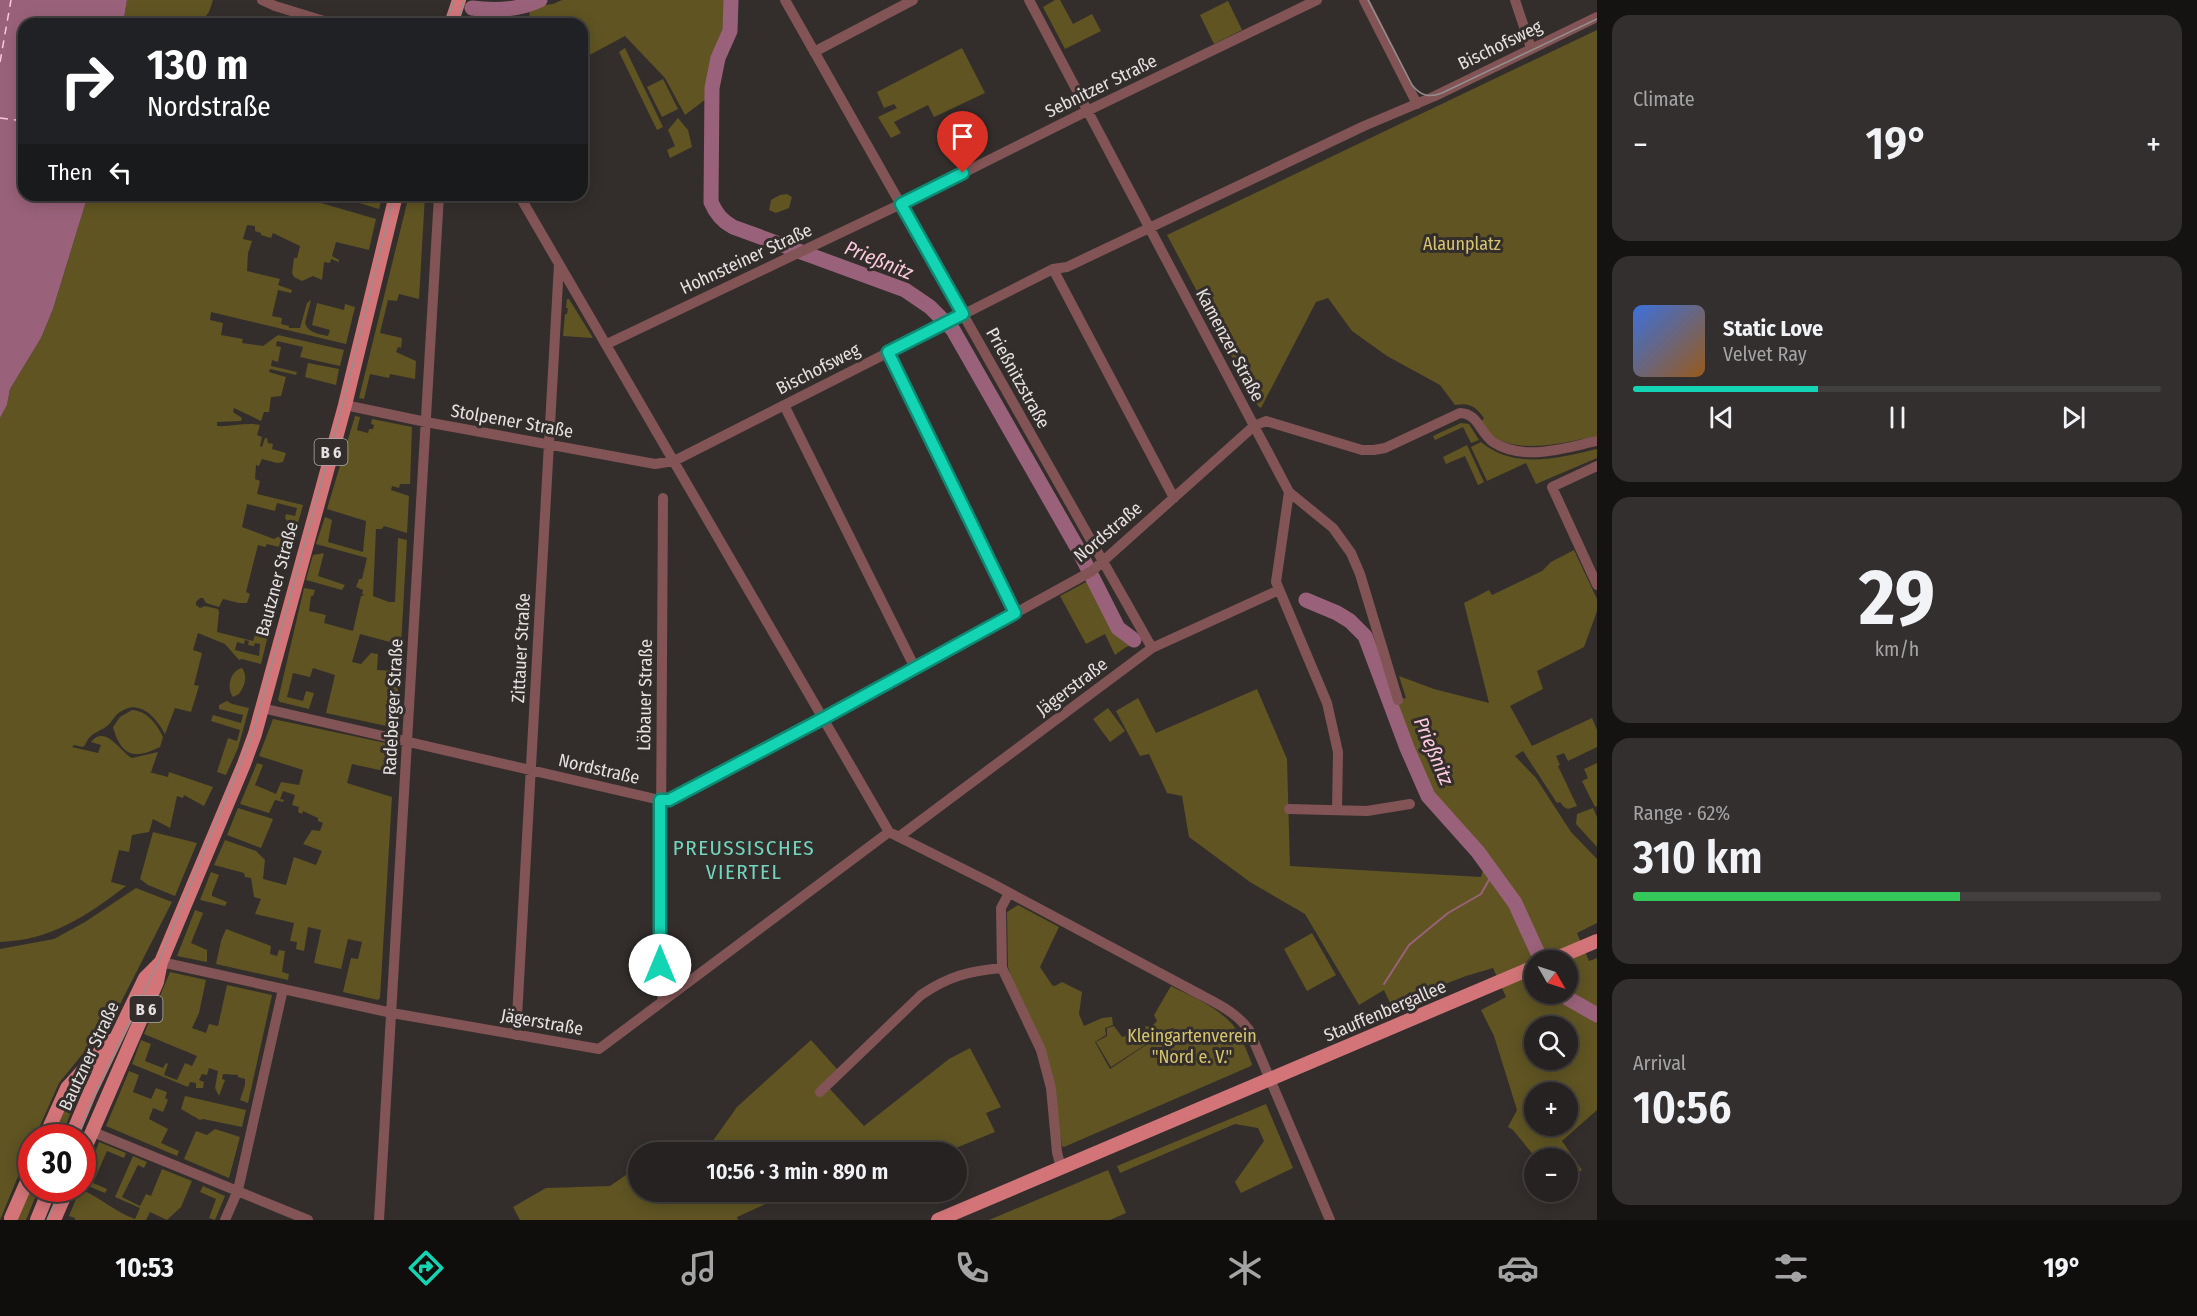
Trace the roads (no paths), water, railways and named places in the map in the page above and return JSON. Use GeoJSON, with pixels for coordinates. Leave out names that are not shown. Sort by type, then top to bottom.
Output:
{"type":"FeatureCollection","features":[{"type":"Feature","properties":{"kind":"main road"},"geometry":{"type":"LineString","coordinates":[[453,18],[459,0]]}},
{"type":"Feature","properties":{"kind":"main road","name":"Bautzner Straße"},"geometry":{"type":"LineString","coordinates":[[96,1125],[158,982],[161,962],[244,764],[262,708],[345,405],[395,201]]}},
{"type":"Feature","properties":{"kind":"main road"},"geometry":{"type":"LineString","coordinates":[[1576,950],[1595,942]]}},
{"type":"Feature","properties":{"kind":"main road","name":"Bautzner Straße"},"geometry":{"type":"LineString","coordinates":[[77,1124],[90,1092],[145,978],[161,962]]}},
{"type":"Feature","properties":{"kind":"main road","name":"Stauffenbergallee"},"geometry":{"type":"LineString","coordinates":[[938,1220],[1524,971]]}},
{"type":"Feature","properties":{"kind":"main road"},"geometry":{"type":"LineString","coordinates":[[51,1124],[64,1094],[119,1030]]}},
{"type":"Feature","properties":{"kind":"main road"},"geometry":{"type":"LineString","coordinates":[[64,1094],[78,1089],[90,1092],[97,1100],[101,1113]]}},
{"type":"Feature","properties":{"kind":"main road"},"geometry":{"type":"LineString","coordinates":[[11,1218],[18,1202]]}},
{"type":"Feature","properties":{"kind":"main road"},"geometry":{"type":"LineString","coordinates":[[37,1220],[44,1202]]}},
{"type":"Feature","properties":{"kind":"main road"},"geometry":{"type":"LineString","coordinates":[[54,1220],[62,1202]]}},
{"type":"Feature","properties":{"kind":"street"},"geometry":{"type":"LineString","coordinates":[[262,0],[314,18]]}},
{"type":"Feature","properties":{"kind":"street","name":"Prießnitzstraße"},"geometry":{"type":"LineString","coordinates":[[785,0],[1152,648]]}},
{"type":"Feature","properties":{"kind":"street","name":"Kamenzer Straße"},"geometry":{"type":"LineString","coordinates":[[1029,0],[1289,492]]}},
{"type":"Feature","properties":{"kind":"street","name":"Sebnitzer Straße"},"geometry":{"type":"LineString","coordinates":[[901,204],[1317,0]]}},
{"type":"Feature","properties":{"kind":"street"},"geometry":{"type":"LineString","coordinates":[[1364,0],[1417,104]]}},
{"type":"Feature","properties":{"kind":"street"},"geometry":{"type":"LineString","coordinates":[[1515,0],[1531,48]]}},
{"type":"Feature","properties":{"kind":"street"},"geometry":{"type":"LineString","coordinates":[[814,52],[909,1]]}},
{"type":"Feature","properties":{"kind":"street","name":"Bischofsweg"},"geometry":{"type":"LineString","coordinates":[[674,461],[1053,269],[1067,267],[1150,229],[1597,17]]}},
{"type":"Feature","properties":{"kind":"street","name":"Radeberger Straße"},"geometry":{"type":"LineString","coordinates":[[379,1220],[439,201]]}},
{"type":"Feature","properties":{"kind":"street"},"geometry":{"type":"LineString","coordinates":[[523,201],[889,832],[1230,1010],[1249,1030],[1329,1220]]}},
{"type":"Feature","properties":{"kind":"street","name":"Hohnsteiner Straße"},"geometry":{"type":"LineString","coordinates":[[607,344],[901,204]]}},
{"type":"Feature","properties":{"kind":"street","name":"Zittauer Straße"},"geometry":{"type":"LineString","coordinates":[[516,1035],[560,264]]}},
{"type":"Feature","properties":{"kind":"street"},"geometry":{"type":"LineString","coordinates":[[1053,269],[1174,498]]}},
{"type":"Feature","properties":{"kind":"street"},"geometry":{"type":"LineString","coordinates":[[888,352],[1015,613]]}},
{"type":"Feature","properties":{"kind":"street","name":"Stolpener Straße"},"geometry":{"type":"LineString","coordinates":[[345,405],[655,464],[674,461]]}},
{"type":"Feature","properties":{"kind":"street"},"geometry":{"type":"LineString","coordinates":[[784,405],[915,668]]}},
{"type":"Feature","properties":{"kind":"street"},"geometry":{"type":"LineString","coordinates":[[1254,426],[1266,421],[1362,450],[1374,450],[1385,448],[1456,414],[1465,413],[1474,417],[1483,432],[1496,443],[1520,451],[1540,453],[1597,441]]}},
{"type":"Feature","properties":{"kind":"street","name":"Nordstraße"},"geometry":{"type":"LineString","coordinates":[[262,708],[660,800],[669,800],[824,718],[1089,572],[1254,426]]}},
{"type":"Feature","properties":{"kind":"street"},"geometry":{"type":"LineString","coordinates":[[1597,466],[1552,487],[1597,585]]}},
{"type":"Feature","properties":{"kind":"street"},"geometry":{"type":"LineString","coordinates":[[1289,492],[1276,582],[1327,703],[1338,752],[1337,810]]}},
{"type":"Feature","properties":{"kind":"street"},"geometry":{"type":"LineString","coordinates":[[1289,492],[1334,528],[1351,553],[1360,574],[1398,700]]}},
{"type":"Feature","properties":{"kind":"street","name":"Löbauer Straße"},"geometry":{"type":"LineString","coordinates":[[663,498],[660,800],[660,987],[663,1001]]}},
{"type":"Feature","properties":{"kind":"street","name":"Jägerstraße"},"geometry":{"type":"LineString","coordinates":[[900,836],[1152,648],[1279,590]]}},
{"type":"Feature","properties":{"kind":"street"},"geometry":{"type":"LineString","coordinates":[[1289,809],[1367,811],[1410,804]]}},
{"type":"Feature","properties":{"kind":"street","name":"Jägerstraße"},"geometry":{"type":"LineString","coordinates":[[161,962],[392,1013],[598,1048],[889,832]]}},
{"type":"Feature","properties":{"kind":"street"},"geometry":{"type":"LineString","coordinates":[[1009,893],[1001,908],[1002,968],[1041,1050],[1051,1088],[1057,1152],[1061,1168]]}},
{"type":"Feature","properties":{"kind":"street"},"geometry":{"type":"LineString","coordinates":[[820,1092],[921,995],[937,984],[970,972],[1002,968]]}},
{"type":"Feature","properties":{"kind":"street"},"geometry":{"type":"LineString","coordinates":[[225,1220],[238,1190],[283,989]]}},
{"type":"Feature","properties":{"kind":"street"},"geometry":{"type":"LineString","coordinates":[[96,1133],[308,1220]]}},
{"type":"Feature","properties":{"kind":"waterway","name":"Prießnitz"},"geometry":{"type":"LineString","coordinates":[[472,8],[507,9],[540,0]]}},
{"type":"Feature","properties":{"kind":"waterway","name":"Prießnitz"},"geometry":{"type":"LineString","coordinates":[[731,0],[730,31],[718,58],[712,88],[711,202],[715,210],[733,227],[905,290],[930,307],[953,330],[1078,549],[1118,628],[1134,640]]}},
{"type":"Feature","properties":{"kind":"waterway","name":"Prießnitz"},"geometry":{"type":"LineString","coordinates":[[1306,600],[1337,613],[1350,621],[1365,636],[1407,748],[1428,796],[1478,852],[1515,903],[1536,950]]}},
{"type":"Feature","properties":{"kind":"waterway"},"geometry":{"type":"LineString","coordinates":[[1384,984],[1409,945],[1448,913],[1481,894],[1490,878],[1490,868]]}},
{"type":"Feature","properties":{"kind":"waterway","name":"Prießnitz"},"geometry":{"type":"LineString","coordinates":[[1578,1004],[1597,1015]]}},
{"type":"Feature","properties":{"kind":"tram line"},"geometry":{"type":"LineString","coordinates":[[448,18],[454,0]]}},
{"type":"Feature","properties":{"kind":"tram line"},"geometry":{"type":"LineString","coordinates":[[459,18],[464,0]]}},
{"type":"Feature","properties":{"kind":"tram line"},"geometry":{"type":"LineString","coordinates":[[1368,0],[1412,85],[1422,94],[1429,96],[1442,93],[1597,19]]}},
{"type":"Feature","properties":{"kind":"tram line"},"geometry":{"type":"LineString","coordinates":[[82,1124],[159,961],[253,733],[346,392],[393,201]]}},
{"type":"Feature","properties":{"kind":"tram line"},"geometry":{"type":"LineString","coordinates":[[47,1220],[55,1202]]}},
{"type":"Feature","properties":{"kind":"district","name":"PREUSSISCHES VIERTEL"},"geometry":{"type":"Point","coordinates":[744,860]}},
{"type":"Feature","properties":{"kind":"park label","name":"Alaunplatz"},"geometry":{"type":"Point","coordinates":[1462,244]}},
{"type":"Feature","properties":{"kind":"park label","name":"Kleingartenverein \"Nord e. V.\""},"geometry":{"type":"Point","coordinates":[1192,1046]}}]}
